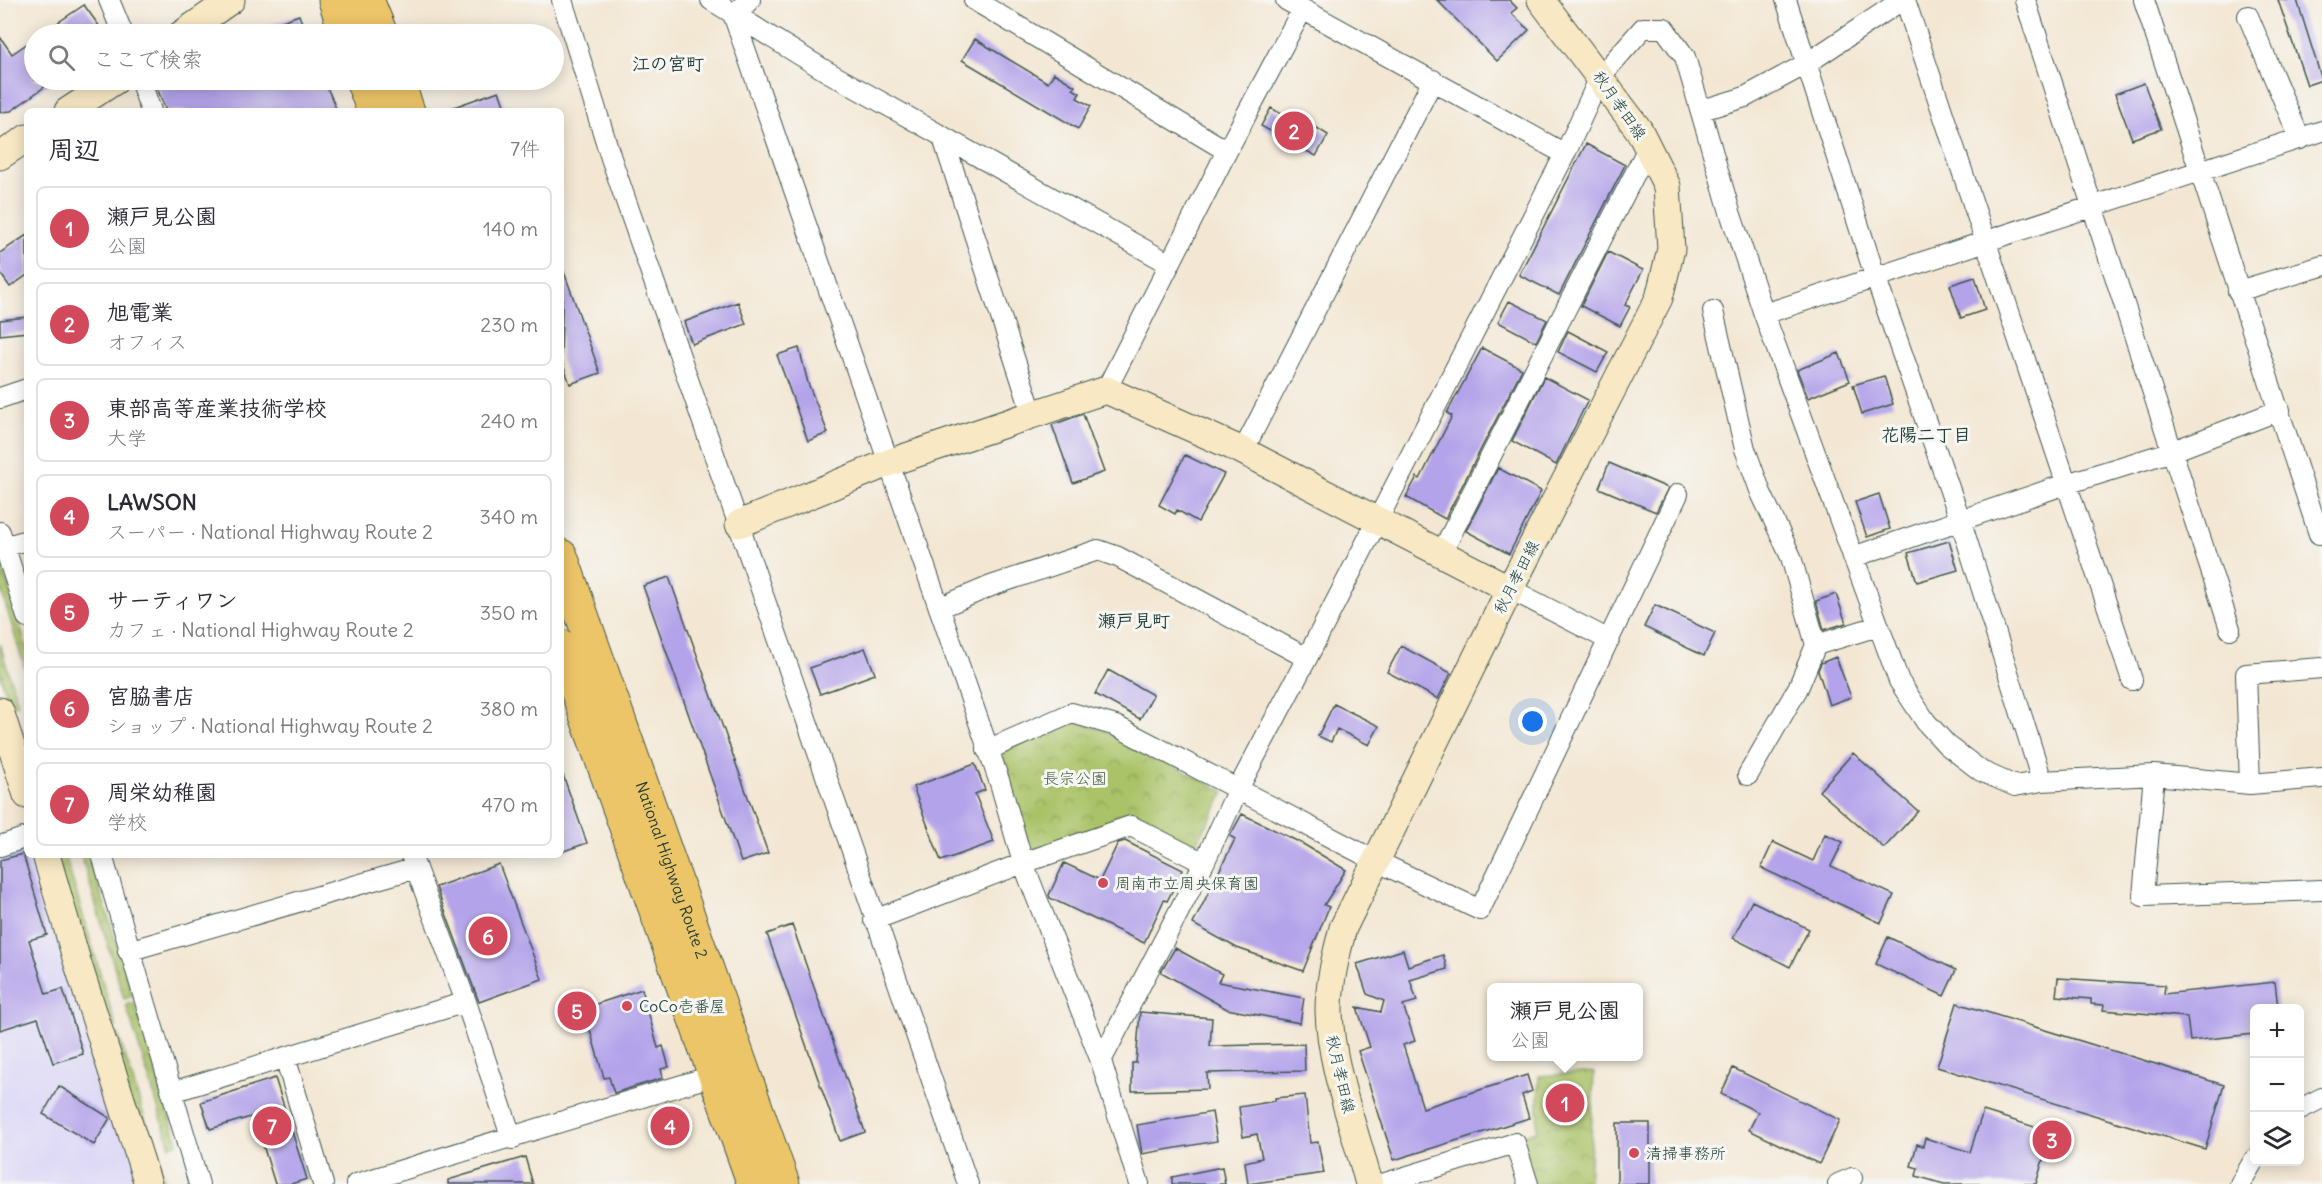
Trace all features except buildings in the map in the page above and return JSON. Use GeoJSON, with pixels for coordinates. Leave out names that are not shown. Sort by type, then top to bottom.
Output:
{"type":"FeatureCollection","features":[{"type":"Feature","properties":{"kind":"highway"},"geometry":{"type":"LineString","coordinates":[[334,0],[342,24]]}},
{"type":"Feature","properties":{"kind":"highway"},"geometry":{"type":"LineString","coordinates":[[367,0],[377,24]]}},
{"type":"Feature","properties":{"kind":"highway"},"geometry":{"type":"LineString","coordinates":[[366,90],[373,108]]}},
{"type":"Feature","properties":{"kind":"highway"},"geometry":{"type":"LineString","coordinates":[[401,90],[407,108]]}},
{"type":"Feature","properties":{"kind":"highway","name":"National Highway Route 2"},"geometry":{"type":"LineString","coordinates":[[564,564],[783,1184]]}},
{"type":"Feature","properties":{"kind":"highway","name":"National Highway Route 2"},"geometry":{"type":"LineString","coordinates":[[564,665],[754,1184]]}},
{"type":"Feature","properties":{"kind":"street"},"geometry":{"type":"LineString","coordinates":[[109,0],[119,24]]}},
{"type":"Feature","properties":{"kind":"street"},"geometry":{"type":"LineString","coordinates":[[196,24],[231,0]]}},
{"type":"Feature","properties":{"kind":"street"},"geometry":{"type":"LineString","coordinates":[[562,0],[611,158],[874,920],[968,1184]]}},
{"type":"Feature","properties":{"kind":"street"},"geometry":{"type":"LineString","coordinates":[[711,0],[943,138],[1170,264]]}},
{"type":"Feature","properties":{"kind":"street"},"geometry":{"type":"LineString","coordinates":[[734,14],[750,0]]}},
{"type":"Feature","properties":{"kind":"street"},"geometry":{"type":"LineString","coordinates":[[974,0],[1227,151]]}},
{"type":"Feature","properties":{"kind":"street","name":"秋月孝田線"},"geometry":{"type":"LineString","coordinates":[[1368,1184],[1332,1046],[1329,1009],[1332,971],[1343,928],[1510,589],[1659,298],[1671,249],[1667,186],[1649,147],[1600,77],[1540,0]]}},
{"type":"Feature","properties":{"kind":"street"},"geometry":{"type":"LineString","coordinates":[[1786,0],[1875,276],[1961,522],[2043,781]]}},
{"type":"Feature","properties":{"kind":"street"},"geometry":{"type":"LineString","coordinates":[[1702,110],[1745,97],[1806,64],[1903,0],[2132,680]]}},
{"type":"Feature","properties":{"kind":"street"},"geometry":{"type":"LineString","coordinates":[[2025,0],[2174,451],[2230,629]]}},
{"type":"Feature","properties":{"kind":"street"},"geometry":{"type":"LineString","coordinates":[[2144,0],[2319,534]]}},
{"type":"Feature","properties":{"kind":"street"},"geometry":{"type":"LineString","coordinates":[[1106,390],[1227,151],[1294,5],[1565,154]]}},
{"type":"Feature","properties":{"kind":"street"},"geometry":{"type":"LineString","coordinates":[[734,14],[939,608],[1023,863],[1101,1061],[1139,1184]]}},
{"type":"Feature","properties":{"kind":"street"},"geometry":{"type":"LineString","coordinates":[[2248,16],[2300,138]]}},
{"type":"Feature","properties":{"kind":"street"},"geometry":{"type":"LineString","coordinates":[[1101,1061],[1204,863],[1238,789],[1565,154],[1600,77],[1643,28],[1664,28],[1685,57],[1730,212],[1764,314],[1878,626],[1910,702],[1947,745],[1981,771],[2015,786],[2043,781],[2154,775],[2250,784],[2322,777]]}},
{"type":"Feature","properties":{"kind":"street"},"geometry":{"type":"LineString","coordinates":[[1243,451],[1433,80]]}},
{"type":"Feature","properties":{"kind":"street"},"geometry":{"type":"LineString","coordinates":[[73,108],[101,90]]}},
{"type":"Feature","properties":{"kind":"street"},"geometry":{"type":"LineString","coordinates":[[144,90],[150,108]]}},
{"type":"Feature","properties":{"kind":"street"},"geometry":{"type":"LineString","coordinates":[[1764,314],[2322,130]]}},
{"type":"Feature","properties":{"kind":"street"},"geometry":{"type":"LineString","coordinates":[[943,138],[1032,413]]}},
{"type":"Feature","properties":{"kind":"street"},"geometry":{"type":"LineString","coordinates":[[0,156],[24,140]]}},
{"type":"Feature","properties":{"kind":"street"},"geometry":{"type":"LineString","coordinates":[[1442,552],[1649,147]]}},
{"type":"Feature","properties":{"kind":"street"},"geometry":{"type":"LineString","coordinates":[[2238,291],[2322,266]]}},
{"type":"Feature","properties":{"kind":"street"},"geometry":{"type":"LineString","coordinates":[[1713,311],[1745,449],[1761,493],[1791,557],[1816,645],[1798,688],[1748,775]]}},
{"type":"Feature","properties":{"kind":"street"},"geometry":{"type":"LineString","coordinates":[[0,398],[24,390]]}},
{"type":"Feature","properties":{"kind":"street"},"geometry":{"type":"LineString","coordinates":[[739,524],[888,463],[1106,390],[1243,451],[1609,640]]}},
{"type":"Feature","properties":{"kind":"street"},"geometry":{"type":"LineString","coordinates":[[1853,557],[1961,522],[2066,484],[2174,451],[2280,410]]}},
{"type":"Feature","properties":{"kind":"street"},"geometry":{"type":"LineString","coordinates":[[987,750],[1072,713],[1116,726],[1376,861],[1480,910],[1678,494]]}},
{"type":"Feature","properties":{"kind":"street"},"geometry":{"type":"LineString","coordinates":[[24,540],[2,540],[24,608]]}},
{"type":"Feature","properties":{"kind":"street"},"geometry":{"type":"LineString","coordinates":[[939,608],[991,586],[1098,550],[1118,557],[1307,658]]}},
{"type":"Feature","properties":{"kind":"street"},"geometry":{"type":"LineString","coordinates":[[1816,645],[1878,626]]}},
{"type":"Feature","properties":{"kind":"street"},"geometry":{"type":"LineString","coordinates":[[2250,784],[2246,674],[2322,668]]}},
{"type":"Feature","properties":{"kind":"street"},"geometry":{"type":"LineString","coordinates":[[0,711],[24,786]]}},
{"type":"Feature","properties":{"kind":"street"},"geometry":{"type":"LineString","coordinates":[[2154,775],[2143,896],[2322,890]]}},
{"type":"Feature","properties":{"kind":"street"},"geometry":{"type":"LineString","coordinates":[[874,920],[1023,863],[1131,826],[1204,863]]}},
{"type":"Feature","properties":{"kind":"street"},"geometry":{"type":"LineString","coordinates":[[0,846],[24,838]]}},
{"type":"Feature","properties":{"kind":"street"},"geometry":{"type":"LineString","coordinates":[[47,858],[148,1184]]}},
{"type":"Feature","properties":{"kind":"street"},"geometry":{"type":"LineString","coordinates":[[103,858],[199,1184]]}},
{"type":"Feature","properties":{"kind":"street"},"geometry":{"type":"LineString","coordinates":[[129,951],[413,862],[466,1002],[512,1138]]}},
{"type":"Feature","properties":{"kind":"street"},"geometry":{"type":"LineString","coordinates":[[172,1092],[466,1002]]}},
{"type":"Feature","properties":{"kind":"street"},"geometry":{"type":"LineString","coordinates":[[285,1057],[323,1184]]}},
{"type":"Feature","properties":{"kind":"street"},"geometry":{"type":"LineString","coordinates":[[356,1184],[715,1075]]}},
{"type":"Feature","properties":{"kind":"street"},"geometry":{"type":"LineString","coordinates":[[2304,1107],[2322,1098]]}},
{"type":"Feature","properties":{"kind":"street"},"geometry":{"type":"LineString","coordinates":[[1382,1184],[1515,1143],[1528,1184]]}},
{"type":"Feature","properties":{"kind":"street"},"geometry":{"type":"LineString","coordinates":[[2240,1184],[2250,1166]]}},
{"type":"Feature","properties":{"kind":"shaded area"},"geometry":{"type":"Polygon","coordinates":[[[24,849],[24,858],[38,858],[142,1184],[0,1184],[0,855],[24,849]]]}},
{"type":"Feature","properties":{"kind":"green space"},"geometry":{"type":"Polygon","coordinates":[[[0,560],[24,639],[24,666],[0,586],[0,560]]]}},
{"type":"Feature","properties":{"kind":"green space"},"geometry":{"type":"Polygon","coordinates":[[[0,644],[18,704],[10,706],[0,674],[0,644]]]}},
{"type":"Feature","properties":{"kind":"green space","name":"長宗公園"},"geometry":{"type":"Polygon","coordinates":[[[1071,721],[1102,729],[1225,792],[1194,848],[1138,818],[1124,819],[1029,851],[1001,751],[1071,721]]]}},
{"type":"Feature","properties":{"kind":"green space"},"geometry":{"type":"Polygon","coordinates":[[[57,858],[66,858],[116,1027],[107,1029],[57,858]]]}},
{"type":"Feature","properties":{"kind":"green space"},"geometry":{"type":"Polygon","coordinates":[[[82,858],[90,858],[133,996],[124,999],[82,858]]]}},
{"type":"Feature","properties":{"kind":"green space"},"geometry":{"type":"Polygon","coordinates":[[[134,1002],[178,1143],[170,1146],[126,1005],[134,1002]]]}},
{"type":"Feature","properties":{"kind":"green space"},"geometry":{"type":"Polygon","coordinates":[[[118,1034],[166,1184],[157,1184],[110,1036],[118,1034]]]}},
{"type":"Feature","properties":{"kind":"green space"},"geometry":{"type":"Polygon","coordinates":[[[1594,1072],[1589,1184],[1533,1184],[1518,1137],[1537,1131],[1539,1076],[1594,1072]]]}},
{"type":"Feature","properties":{"kind":"place","name":"旭電業"},"geometry":{"type":"Point","coordinates":[1294,131]}},
{"type":"Feature","properties":{"kind":"place","name":"周南市立周央保育園"},"geometry":{"type":"Point","coordinates":[1103,883]}},
{"type":"Feature","properties":{"kind":"place","name":"宮脇書店"},"geometry":{"type":"Point","coordinates":[488,936]}},
{"type":"Feature","properties":{"kind":"place","name":"CoCo壱番屋"},"geometry":{"type":"Point","coordinates":[627,1006]}},
{"type":"Feature","properties":{"kind":"place","name":"サーティワン"},"geometry":{"type":"Point","coordinates":[577,1011]}},
{"type":"Feature","properties":{"kind":"place","name":"瀬戸見公園"},"geometry":{"type":"Point","coordinates":[1565,1103]}},
{"type":"Feature","properties":{"kind":"place","name":"周栄幼稚園"},"geometry":{"type":"Point","coordinates":[272,1126]}},
{"type":"Feature","properties":{"kind":"place","name":"LAWSON"},"geometry":{"type":"Point","coordinates":[670,1126]}},
{"type":"Feature","properties":{"kind":"place","name":"東部高等産業技術学校"},"geometry":{"type":"Point","coordinates":[2052,1140]}},
{"type":"Feature","properties":{"kind":"place","name":"清掃事務所"},"geometry":{"type":"Point","coordinates":[1634,1153]}},
{"type":"Feature","properties":{"kind":"district","name":"江の宮町"},"geometry":{"type":"Point","coordinates":[668,64]}},
{"type":"Feature","properties":{"kind":"district","name":"花陽二丁目"},"geometry":{"type":"Point","coordinates":[1926,435]}},
{"type":"Feature","properties":{"kind":"district","name":"瀬戸見町"},"geometry":{"type":"Point","coordinates":[1134,621]}}]}
